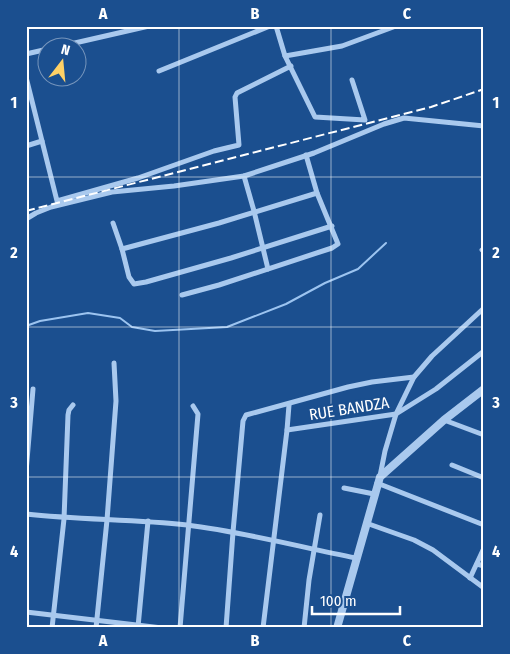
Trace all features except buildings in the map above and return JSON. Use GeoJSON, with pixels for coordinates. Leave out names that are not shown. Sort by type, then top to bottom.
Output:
{"type":"FeatureCollection","features":[{"type":"Feature","properties":{"kind":"street"},"geometry":{"type":"LineString","coordinates":[[88,40],[149,26]]}},
{"type":"Feature","properties":{"kind":"street"},"geometry":{"type":"LineString","coordinates":[[159,71],[270,26]]}},
{"type":"Feature","properties":{"kind":"street"},"geometry":{"type":"LineString","coordinates":[[276,26],[285,56],[292,66],[315,117],[364,120],[352,80]]}},
{"type":"Feature","properties":{"kind":"street"},"geometry":{"type":"LineString","coordinates":[[377,26],[379,33]]}},
{"type":"Feature","properties":{"kind":"street"},"geometry":{"type":"LineString","coordinates":[[285,56],[342,46],[396,26]]}},
{"type":"Feature","properties":{"kind":"street"},"geometry":{"type":"LineString","coordinates":[[26,77],[29,100],[42,141],[56,201],[138,178],[214,151],[238,145],[234,97],[237,93],[292,66]]}},
{"type":"Feature","properties":{"kind":"street"},"geometry":{"type":"LineString","coordinates":[[26,218],[51,208],[112,192],[174,186],[244,176],[404,118],[484,126]]}},
{"type":"Feature","properties":{"kind":"street"},"geometry":{"type":"LineString","coordinates":[[26,146],[42,141]]}},
{"type":"Feature","properties":{"kind":"street"},"geometry":{"type":"LineString","coordinates":[[182,295],[268,269],[332,248],[338,244],[316,192],[306,155]]}},
{"type":"Feature","properties":{"kind":"street"},"geometry":{"type":"LineString","coordinates":[[244,176],[268,269]]}},
{"type":"Feature","properties":{"kind":"street"},"geometry":{"type":"LineString","coordinates":[[122,249],[219,223],[316,192]]}},
{"type":"Feature","properties":{"kind":"street"},"geometry":{"type":"LineString","coordinates":[[113,223],[129,277],[134,284],[231,258],[332,226]]}},
{"type":"Feature","properties":{"kind":"street"},"geometry":{"type":"LineString","coordinates":[[337,628],[396,414],[414,378],[432,356],[484,308]]}},
{"type":"Feature","properties":{"kind":"street","name":"RUE BANDZA"},"geometry":{"type":"LineString","coordinates":[[287,430],[396,414],[436,389],[484,350]]}},
{"type":"Feature","properties":{"kind":"street"},"geometry":{"type":"LineString","coordinates":[[96,628],[116,401],[114,363]]}},
{"type":"Feature","properties":{"kind":"street"},"geometry":{"type":"LineString","coordinates":[[226,628],[243,421],[246,415],[372,382],[414,378]]}},
{"type":"Feature","properties":{"kind":"street"},"geometry":{"type":"LineString","coordinates":[[26,472],[33,389]]}},
{"type":"Feature","properties":{"kind":"street"},"geometry":{"type":"LineString","coordinates":[[378,480],[444,420],[484,389]]}},
{"type":"Feature","properties":{"kind":"street"},"geometry":{"type":"LineString","coordinates":[[52,628],[64,518],[68,415],[73,404]]}},
{"type":"Feature","properties":{"kind":"street"},"geometry":{"type":"LineString","coordinates":[[263,628],[289,405]]}},
{"type":"Feature","properties":{"kind":"street"},"geometry":{"type":"LineString","coordinates":[[180,628],[198,414],[193,406]]}},
{"type":"Feature","properties":{"kind":"street"},"geometry":{"type":"LineString","coordinates":[[444,420],[484,435]]}},
{"type":"Feature","properties":{"kind":"street"},"geometry":{"type":"LineString","coordinates":[[452,465],[484,478]]}},
{"type":"Feature","properties":{"kind":"street"},"geometry":{"type":"LineString","coordinates":[[378,480],[484,525]]}},
{"type":"Feature","properties":{"kind":"street"},"geometry":{"type":"LineString","coordinates":[[344,488],[374,494]]}},
{"type":"Feature","properties":{"kind":"street"},"geometry":{"type":"LineString","coordinates":[[26,514],[64,518],[148,521],[189,526],[233,532],[356,558]]}},
{"type":"Feature","properties":{"kind":"street"},"geometry":{"type":"LineString","coordinates":[[304,628],[320,515]]}},
{"type":"Feature","properties":{"kind":"street"},"geometry":{"type":"LineString","coordinates":[[138,626],[148,521]]}},
{"type":"Feature","properties":{"kind":"street"},"geometry":{"type":"LineString","coordinates":[[366,523],[414,540],[433,550],[484,588]]}},
{"type":"Feature","properties":{"kind":"street"},"geometry":{"type":"LineString","coordinates":[[470,578],[484,548]]}},
{"type":"Feature","properties":{"kind":"street"},"geometry":{"type":"LineString","coordinates":[[477,564],[484,566]]}},
{"type":"Feature","properties":{"kind":"street"},"geometry":{"type":"LineString","coordinates":[[26,612],[162,628]]}},
{"type":"Feature","properties":{"kind":"waterway"},"geometry":{"type":"LineString","coordinates":[[26,326],[40,321],[88,313],[120,318],[132,327],[155,331],[227,327],[286,304],[325,283],[358,269],[386,243]]}},
{"type":"Feature","properties":{"kind":"railway"},"geometry":{"type":"LineString","coordinates":[[26,211],[431,107],[484,89]]}}]}
